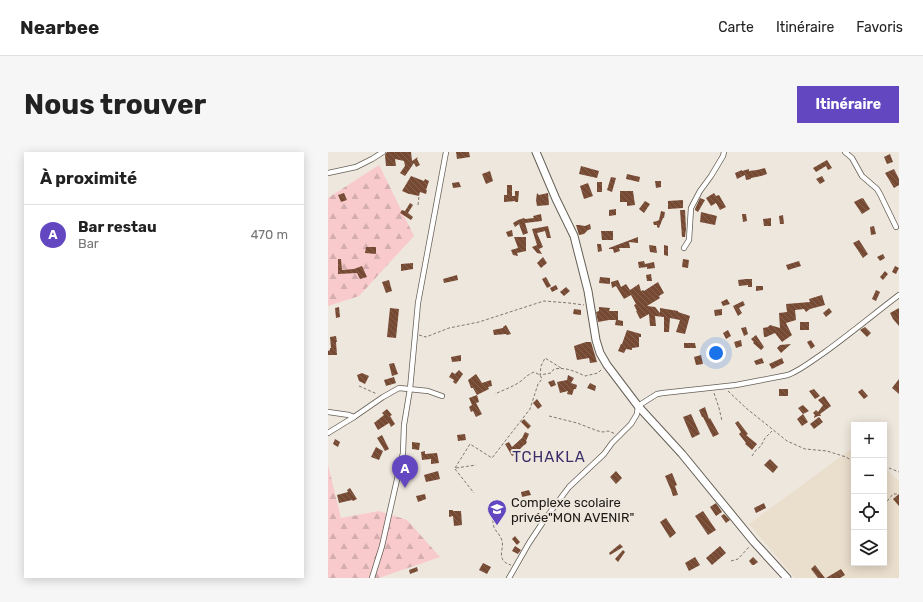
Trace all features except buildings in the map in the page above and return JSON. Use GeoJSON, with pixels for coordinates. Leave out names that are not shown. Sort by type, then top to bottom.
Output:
{"type":"FeatureCollection","features":[{"type":"Feature","properties":{"kind":"main road"},"geometry":{"type":"LineString","coordinates":[[536,152],[574,236],[588,291],[596,340],[600,353],[607,365],[638,406],[682,454],[754,542],[786,578]]}},
{"type":"Feature","properties":{"kind":"street"},"geometry":{"type":"LineString","coordinates":[[328,173],[356,167],[383,152]]}},
{"type":"Feature","properties":{"kind":"street"},"geometry":{"type":"LineString","coordinates":[[372,578],[382,546],[403,453],[404,426],[410,389],[418,303],[446,152]]}},
{"type":"Feature","properties":{"kind":"street"},"geometry":{"type":"LineString","coordinates":[[684,248],[690,240],[691,208],[724,152]]}},
{"type":"Feature","properties":{"kind":"street"},"geometry":{"type":"LineString","coordinates":[[845,152],[852,158],[862,176],[877,189],[896,227]]}},
{"type":"Feature","properties":{"kind":"street"},"geometry":{"type":"LineString","coordinates":[[508,578],[516,567],[529,543],[569,486],[604,454],[619,435],[632,424],[637,414],[638,406],[657,394],[736,385],[788,375],[817,358],[899,295]]}},
{"type":"Feature","properties":{"kind":"street"},"geometry":{"type":"LineString","coordinates":[[328,432],[399,388],[428,391],[442,396]]}},
{"type":"Feature","properties":{"kind":"street"},"geometry":{"type":"LineString","coordinates":[[328,412],[354,417]]}},
{"type":"Feature","properties":{"kind":"path"},"geometry":{"type":"LineString","coordinates":[[418,205],[419,196]]}},
{"type":"Feature","properties":{"kind":"path"},"geometry":{"type":"LineString","coordinates":[[414,334],[426,337],[449,328],[479,322],[544,301],[590,306]]}},
{"type":"Feature","properties":{"kind":"path"},"geometry":{"type":"LineString","coordinates":[[455,468],[470,444],[492,458],[530,410],[538,384],[542,379],[540,375],[540,366],[545,358],[561,368]]}},
{"type":"Feature","properties":{"kind":"path"},"geometry":{"type":"LineString","coordinates":[[494,394],[511,387],[527,375],[534,372],[540,375],[551,373],[554,369],[561,368],[571,370],[585,376],[598,373],[607,365]]}},
{"type":"Feature","properties":{"kind":"path"},"geometry":{"type":"LineString","coordinates":[[359,386],[383,397]]}},
{"type":"Feature","properties":{"kind":"path"},"geometry":{"type":"LineString","coordinates":[[723,386],[746,408],[787,441],[805,449],[827,451],[851,460]]}},
{"type":"Feature","properties":{"kind":"path"},"geometry":{"type":"LineString","coordinates":[[712,387],[722,421]]}},
{"type":"Feature","properties":{"kind":"path"},"geometry":{"type":"LineString","coordinates":[[549,416],[576,423],[598,431],[608,431],[619,435]]}},
{"type":"Feature","properties":{"kind":"path"},"geometry":{"type":"LineString","coordinates":[[752,456],[772,430]]}},
{"type":"Feature","properties":{"kind":"path"},"geometry":{"type":"LineString","coordinates":[[455,468],[476,465]]}},
{"type":"Feature","properties":{"kind":"path"},"geometry":{"type":"LineString","coordinates":[[455,468],[474,493]]}},
{"type":"Feature","properties":{"kind":"path"},"geometry":{"type":"LineString","coordinates":[[887,468],[899,472]]}},
{"type":"Feature","properties":{"kind":"path"},"geometry":{"type":"LineString","coordinates":[[887,502],[893,494],[899,494]]}},
{"type":"Feature","properties":{"kind":"path"},"geometry":{"type":"LineString","coordinates":[[493,520],[494,529],[503,541],[502,558],[504,562],[516,567]]}},
{"type":"Feature","properties":{"kind":"path"},"geometry":{"type":"LineString","coordinates":[[731,561],[738,559],[754,542]]}},
{"type":"Feature","properties":{"kind":"shaded area"},"geometry":{"type":"Polygon","coordinates":[[[851,449],[851,566],[887,566],[887,469],[899,481],[899,578],[795,578],[749,524],[851,449]]]}},
{"type":"Feature","properties":{"kind":"green space"},"geometry":{"type":"Polygon","coordinates":[[[379,165],[414,236],[359,296],[328,306],[328,198],[379,165]]]}},
{"type":"Feature","properties":{"kind":"green space"},"geometry":{"type":"Polygon","coordinates":[[[328,465],[341,518],[379,511],[407,520],[440,557],[379,578],[328,578],[328,465]]]}},
{"type":"Feature","properties":{"kind":"place","name":"Bar restau"},"geometry":{"type":"Point","coordinates":[405,488]}},
{"type":"Feature","properties":{"kind":"place","name":"Complexe scolaire privée\"MON AVENIR\""},"geometry":{"type":"Point","coordinates":[497,526]}},
{"type":"Feature","properties":{"kind":"district","name":"TCHAKLA"},"geometry":{"type":"Point","coordinates":[549,457]}}]}
